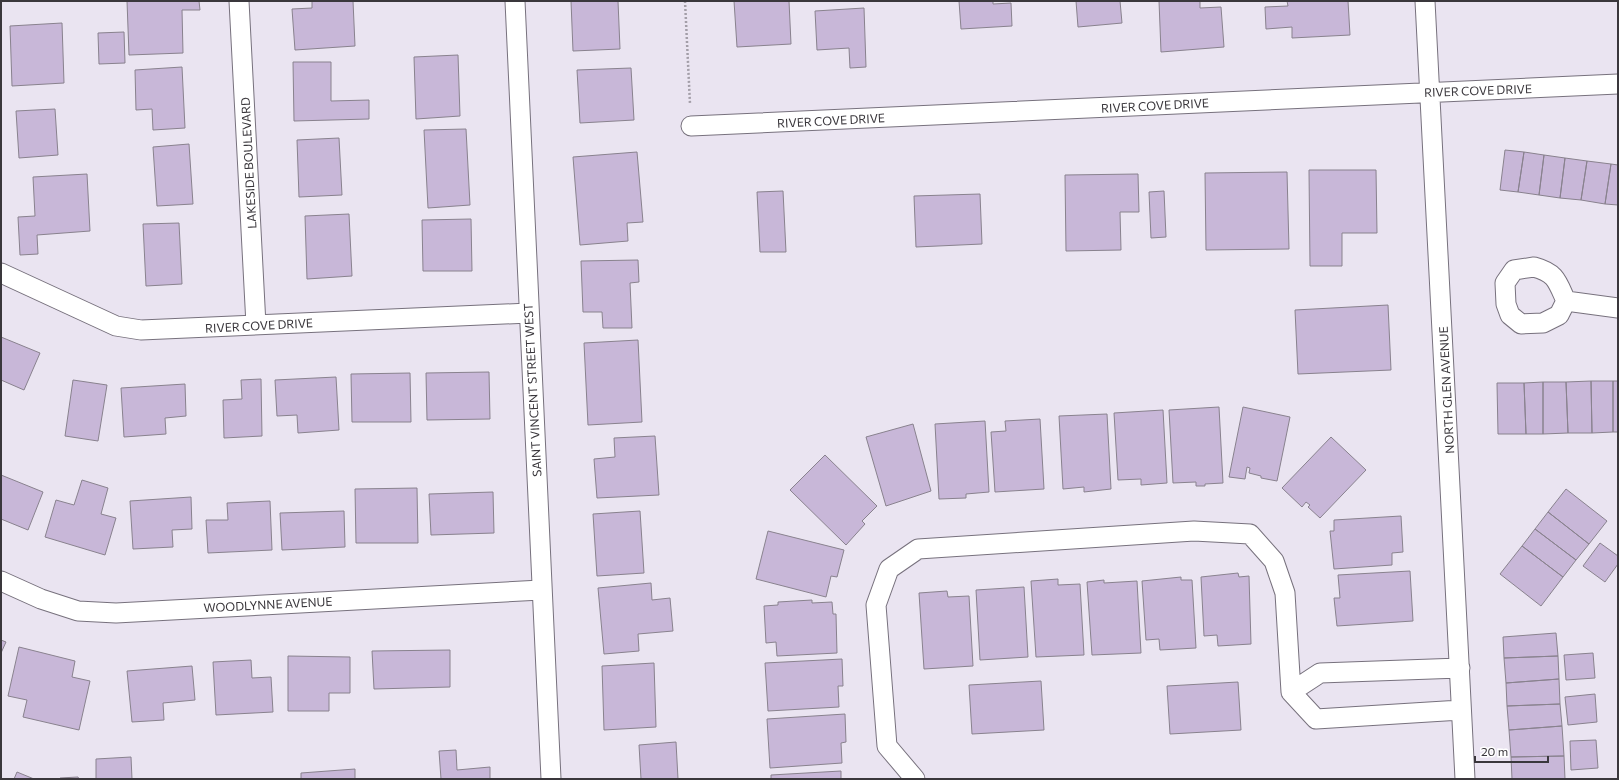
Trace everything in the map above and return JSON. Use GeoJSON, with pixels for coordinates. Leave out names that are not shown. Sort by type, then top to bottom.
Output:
{"type":"FeatureCollection","features":[{"type":"Feature","properties":{"kind":"street","name":"LAKESIDE BOULEVARD"},"geometry":{"type":"LineString","coordinates":[[239,1],[256,325]]}},
{"type":"Feature","properties":{"kind":"street","name":"SAINT VINCENT STREET WEST"},"geometry":{"type":"LineString","coordinates":[[514,1],[551,779]]}},
{"type":"Feature","properties":{"kind":"street","name":"NORTH GLEN AVENUE"},"geometry":{"type":"LineString","coordinates":[[1425,1],[1465,779]]}},
{"type":"Feature","properties":{"kind":"street","name":"RIVER COVE DRIVE"},"geometry":{"type":"LineString","coordinates":[[691,126],[1618,84]]}},
{"type":"Feature","properties":{"kind":"street","name":"RIVER COVE DRIVE"},"geometry":{"type":"LineString","coordinates":[[1,274],[116,326],[141,330],[529,313]]}},
{"type":"Feature","properties":{"kind":"street"},"geometry":{"type":"LineString","coordinates":[[1566,301],[1618,308]]}},
{"type":"Feature","properties":{"kind":"street"},"geometry":{"type":"LineString","coordinates":[[915,779],[887,746],[876,605],[888,569],[918,549],[1194,531],[1250,534],[1274,561],[1284,593],[1291,692],[1316,719],[1461,710]]}},
{"type":"Feature","properties":{"kind":"street","name":"WOODLYNNE AVENUE"},"geometry":{"type":"LineString","coordinates":[[1,581],[41,599],[78,611],[116,613],[541,590]]}},
{"type":"Feature","properties":{"kind":"street"},"geometry":{"type":"LineString","coordinates":[[1291,692],[1320,673],[1460,668]]}},
{"type":"Feature","properties":{"kind":"path"},"geometry":{"type":"LineString","coordinates":[[685,1],[691,126]]}},
{"type":"Feature","properties":{"kind":"building"},"geometry":{"type":"Polygon","coordinates":[[[127,1],[199,1],[200,10],[182,10],[183,53],[129,55],[127,1]]]}},
{"type":"Feature","properties":{"kind":"building"},"geometry":{"type":"Polygon","coordinates":[[[312,1],[353,1],[355,46],[295,50],[292,9],[312,8],[312,1]]]}},
{"type":"Feature","properties":{"kind":"building"},"geometry":{"type":"Polygon","coordinates":[[[571,1],[618,1],[620,49],[573,51],[571,1]]]}},
{"type":"Feature","properties":{"kind":"building"},"geometry":{"type":"Polygon","coordinates":[[[734,1],[789,1],[791,44],[737,47],[734,1]]]}},
{"type":"Feature","properties":{"kind":"building"},"geometry":{"type":"Polygon","coordinates":[[[959,1],[993,1],[993,4],[1011,3],[1012,26],[961,29],[959,1]]]}},
{"type":"Feature","properties":{"kind":"building"},"geometry":{"type":"Polygon","coordinates":[[[1076,1],[1120,1],[1122,23],[1078,27],[1076,1]]]}},
{"type":"Feature","properties":{"kind":"building"},"geometry":{"type":"Polygon","coordinates":[[[1159,1],[1200,1],[1200,8],[1221,7],[1224,47],[1161,52],[1159,1]]]}},
{"type":"Feature","properties":{"kind":"building"},"geometry":{"type":"Polygon","coordinates":[[[1287,1],[1348,1],[1350,35],[1292,38],[1292,27],[1266,29],[1265,7],[1288,6],[1287,1]]]}},
{"type":"Feature","properties":{"kind":"building"},"geometry":{"type":"Polygon","coordinates":[[[864,8],[866,67],[850,68],[849,48],[817,50],[815,11],[864,8]]]}},
{"type":"Feature","properties":{"kind":"building"},"geometry":{"type":"Polygon","coordinates":[[[62,23],[64,83],[12,86],[10,26],[62,23]]]}},
{"type":"Feature","properties":{"kind":"building"},"geometry":{"type":"Polygon","coordinates":[[[124,32],[125,63],[99,64],[98,33],[124,32]]]}},
{"type":"Feature","properties":{"kind":"building"},"geometry":{"type":"Polygon","coordinates":[[[458,55],[460,116],[416,119],[414,57],[458,55]]]}},
{"type":"Feature","properties":{"kind":"building"},"geometry":{"type":"Polygon","coordinates":[[[293,62],[331,62],[331,101],[369,100],[369,119],[294,121],[293,62]]]}},
{"type":"Feature","properties":{"kind":"building"},"geometry":{"type":"Polygon","coordinates":[[[182,67],[185,128],[153,130],[152,109],[136,110],[135,70],[182,67]]]}},
{"type":"Feature","properties":{"kind":"building"},"geometry":{"type":"Polygon","coordinates":[[[631,68],[634,120],[580,123],[577,70],[631,68]]]}},
{"type":"Feature","properties":{"kind":"building"},"geometry":{"type":"Polygon","coordinates":[[[55,109],[58,155],[19,158],[16,111],[55,109]]]}},
{"type":"Feature","properties":{"kind":"building"},"geometry":{"type":"Polygon","coordinates":[[[466,129],[470,205],[428,208],[424,130],[466,129]]]}},
{"type":"Feature","properties":{"kind":"building"},"geometry":{"type":"Polygon","coordinates":[[[339,138],[342,195],[299,197],[297,140],[339,138]]]}},
{"type":"Feature","properties":{"kind":"building"},"geometry":{"type":"Polygon","coordinates":[[[189,144],[193,204],[157,206],[153,147],[189,144]]]}},
{"type":"Feature","properties":{"kind":"building"},"geometry":{"type":"Polygon","coordinates":[[[1505,150],[1524,152],[1518,192],[1500,190],[1505,150]]]}},
{"type":"Feature","properties":{"kind":"building"},"geometry":{"type":"Polygon","coordinates":[[[637,152],[643,222],[627,223],[628,241],[580,245],[573,157],[637,152]]]}},
{"type":"Feature","properties":{"kind":"building"},"geometry":{"type":"Polygon","coordinates":[[[1524,152],[1544,155],[1539,195],[1518,192],[1524,152]]]}},
{"type":"Feature","properties":{"kind":"building"},"geometry":{"type":"Polygon","coordinates":[[[1544,155],[1565,158],[1560,198],[1539,195],[1544,155]]]}},
{"type":"Feature","properties":{"kind":"building"},"geometry":{"type":"Polygon","coordinates":[[[1565,158],[1587,161],[1581,200],[1560,198],[1565,158]]]}},
{"type":"Feature","properties":{"kind":"building"},"geometry":{"type":"Polygon","coordinates":[[[1587,161],[1611,164],[1605,204],[1581,200],[1587,161]]]}},
{"type":"Feature","properties":{"kind":"building"},"geometry":{"type":"Polygon","coordinates":[[[1611,164],[1618,165],[1618,205],[1605,204],[1611,164]]]}},
{"type":"Feature","properties":{"kind":"building"},"geometry":{"type":"Polygon","coordinates":[[[1309,170],[1376,170],[1377,233],[1342,233],[1342,266],[1310,266],[1309,170]]]}},
{"type":"Feature","properties":{"kind":"building"},"geometry":{"type":"Polygon","coordinates":[[[1287,172],[1289,249],[1206,250],[1205,173],[1287,172]]]}},
{"type":"Feature","properties":{"kind":"building"},"geometry":{"type":"Polygon","coordinates":[[[87,174],[90,231],[37,235],[38,254],[20,255],[18,217],[35,216],[33,177],[87,174]]]}},
{"type":"Feature","properties":{"kind":"building"},"geometry":{"type":"Polygon","coordinates":[[[1138,174],[1139,212],[1120,212],[1121,250],[1066,251],[1065,175],[1138,174]]]}},
{"type":"Feature","properties":{"kind":"building"},"geometry":{"type":"Polygon","coordinates":[[[783,191],[786,252],[760,252],[757,192],[783,191]]]}},
{"type":"Feature","properties":{"kind":"building"},"geometry":{"type":"Polygon","coordinates":[[[1164,191],[1166,237],[1151,238],[1149,192],[1164,191]]]}},
{"type":"Feature","properties":{"kind":"building"},"geometry":{"type":"Polygon","coordinates":[[[980,194],[982,244],[916,247],[914,196],[980,194]]]}},
{"type":"Feature","properties":{"kind":"building"},"geometry":{"type":"Polygon","coordinates":[[[349,214],[352,276],[307,279],[305,216],[349,214]]]}},
{"type":"Feature","properties":{"kind":"building"},"geometry":{"type":"Polygon","coordinates":[[[471,219],[472,271],[423,271],[422,220],[471,219]]]}},
{"type":"Feature","properties":{"kind":"building"},"geometry":{"type":"Polygon","coordinates":[[[179,223],[182,284],[146,286],[143,224],[179,223]]]}},
{"type":"Feature","properties":{"kind":"building"},"geometry":{"type":"Polygon","coordinates":[[[638,260],[639,282],[630,283],[632,328],[603,328],[602,312],[583,312],[581,261],[638,260]]]}},
{"type":"Feature","properties":{"kind":"building"},"geometry":{"type":"Polygon","coordinates":[[[1388,305],[1391,370],[1298,374],[1295,310],[1388,305]]]}},
{"type":"Feature","properties":{"kind":"building"},"geometry":{"type":"Polygon","coordinates":[[[1,337],[40,353],[24,390],[1,380],[1,337]]]}},
{"type":"Feature","properties":{"kind":"building"},"geometry":{"type":"Polygon","coordinates":[[[638,340],[642,422],[588,425],[584,343],[638,340]]]}},
{"type":"Feature","properties":{"kind":"building"},"geometry":{"type":"Polygon","coordinates":[[[489,372],[490,419],[427,420],[426,373],[489,372]]]}},
{"type":"Feature","properties":{"kind":"building"},"geometry":{"type":"Polygon","coordinates":[[[410,373],[411,422],[352,422],[351,374],[410,373]]]}},
{"type":"Feature","properties":{"kind":"building"},"geometry":{"type":"Polygon","coordinates":[[[336,377],[339,430],[298,433],[297,415],[277,416],[275,380],[336,377]]]}},
{"type":"Feature","properties":{"kind":"building"},"geometry":{"type":"Polygon","coordinates":[[[261,379],[262,436],[224,438],[223,400],[242,399],[241,380],[261,379]]]}},
{"type":"Feature","properties":{"kind":"building"},"geometry":{"type":"Polygon","coordinates":[[[73,380],[107,385],[98,441],[65,436],[73,380]]]}},
{"type":"Feature","properties":{"kind":"building"},"geometry":{"type":"Polygon","coordinates":[[[1591,381],[1592,433],[1568,433],[1566,382],[1591,381]]]}},
{"type":"Feature","properties":{"kind":"building"},"geometry":{"type":"Polygon","coordinates":[[[1591,381],[1613,381],[1613,432],[1592,433],[1591,381]]]}},
{"type":"Feature","properties":{"kind":"building"},"geometry":{"type":"Polygon","coordinates":[[[1613,381],[1618,381],[1618,432],[1613,432],[1613,381]]]}},
{"type":"Feature","properties":{"kind":"building"},"geometry":{"type":"Polygon","coordinates":[[[1543,382],[1543,434],[1526,434],[1524,383],[1543,382]]]}},
{"type":"Feature","properties":{"kind":"building"},"geometry":{"type":"Polygon","coordinates":[[[1543,382],[1566,382],[1568,433],[1543,434],[1543,382]]]}},
{"type":"Feature","properties":{"kind":"building"},"geometry":{"type":"Polygon","coordinates":[[[1497,383],[1524,383],[1526,434],[1498,434],[1497,383]]]}},
{"type":"Feature","properties":{"kind":"building"},"geometry":{"type":"Polygon","coordinates":[[[185,384],[186,416],[165,418],[166,434],[124,437],[121,388],[185,384]]]}},
{"type":"Feature","properties":{"kind":"building"},"geometry":{"type":"Polygon","coordinates":[[[1219,407],[1223,483],[1196,486],[1196,482],[1173,483],[1169,410],[1219,407]]]}},
{"type":"Feature","properties":{"kind":"building"},"geometry":{"type":"Polygon","coordinates":[[[1243,407],[1290,417],[1277,481],[1261,478],[1261,476],[1249,473],[1250,468],[1247,467],[1245,479],[1229,477],[1243,407]]]}},
{"type":"Feature","properties":{"kind":"building"},"geometry":{"type":"Polygon","coordinates":[[[1163,410],[1167,483],[1141,485],[1141,479],[1118,480],[1114,413],[1163,410]]]}},
{"type":"Feature","properties":{"kind":"building"},"geometry":{"type":"Polygon","coordinates":[[[1107,414],[1111,489],[1084,492],[1084,487],[1063,489],[1059,416],[1107,414]]]}},
{"type":"Feature","properties":{"kind":"building"},"geometry":{"type":"Polygon","coordinates":[[[1040,419],[1044,489],[995,492],[991,432],[1006,431],[1005,421],[1040,419]]]}},
{"type":"Feature","properties":{"kind":"building"},"geometry":{"type":"Polygon","coordinates":[[[985,421],[989,492],[966,494],[966,498],[939,499],[935,424],[985,421]]]}},
{"type":"Feature","properties":{"kind":"building"},"geometry":{"type":"Polygon","coordinates":[[[913,424],[931,491],[886,506],[866,437],[913,424]]]}},
{"type":"Feature","properties":{"kind":"building"},"geometry":{"type":"Polygon","coordinates":[[[655,436],[659,495],[597,498],[594,459],[615,457],[614,438],[655,436]]]}},
{"type":"Feature","properties":{"kind":"building"},"geometry":{"type":"Polygon","coordinates":[[[1331,437],[1366,470],[1320,518],[1308,507],[1310,505],[1306,502],[1302,507],[1282,488],[1331,437]]]}},
{"type":"Feature","properties":{"kind":"building"},"geometry":{"type":"Polygon","coordinates":[[[825,455],[877,506],[862,521],[865,524],[846,545],[790,490],[825,455]]]}},
{"type":"Feature","properties":{"kind":"building"},"geometry":{"type":"Polygon","coordinates":[[[1,475],[43,492],[28,530],[1,519],[1,475]]]}},
{"type":"Feature","properties":{"kind":"building"},"geometry":{"type":"Polygon","coordinates":[[[82,480],[108,488],[101,514],[116,518],[105,555],[45,537],[56,500],[74,505],[82,480]]]}},
{"type":"Feature","properties":{"kind":"building"},"geometry":{"type":"Polygon","coordinates":[[[417,488],[418,543],[356,543],[355,489],[417,488]]]}},
{"type":"Feature","properties":{"kind":"building"},"geometry":{"type":"Polygon","coordinates":[[[1566,489],[1607,521],[1589,544],[1548,512],[1566,489]]]}},
{"type":"Feature","properties":{"kind":"building"},"geometry":{"type":"Polygon","coordinates":[[[493,492],[494,533],[431,535],[429,494],[493,492]]]}},
{"type":"Feature","properties":{"kind":"building"},"geometry":{"type":"Polygon","coordinates":[[[191,497],[192,529],[172,530],[173,547],[133,549],[130,501],[191,497]]]}},
{"type":"Feature","properties":{"kind":"building"},"geometry":{"type":"Polygon","coordinates":[[[270,501],[272,550],[208,553],[206,520],[228,520],[227,503],[270,501]]]}},
{"type":"Feature","properties":{"kind":"building"},"geometry":{"type":"Polygon","coordinates":[[[344,511],[345,547],[282,550],[280,513],[344,511]]]}},
{"type":"Feature","properties":{"kind":"building"},"geometry":{"type":"Polygon","coordinates":[[[640,511],[644,573],[597,576],[593,514],[640,511]]]}},
{"type":"Feature","properties":{"kind":"building"},"geometry":{"type":"Polygon","coordinates":[[[1548,512],[1589,544],[1576,560],[1535,529],[1548,512]]]}},
{"type":"Feature","properties":{"kind":"building"},"geometry":{"type":"Polygon","coordinates":[[[1401,516],[1403,552],[1392,553],[1392,565],[1334,569],[1330,531],[1334,531],[1334,520],[1401,516]]]}},
{"type":"Feature","properties":{"kind":"building"},"geometry":{"type":"Polygon","coordinates":[[[1535,529],[1576,560],[1563,577],[1522,546],[1535,529]]]}},
{"type":"Feature","properties":{"kind":"building"},"geometry":{"type":"Polygon","coordinates":[[[768,531],[844,550],[837,577],[831,576],[826,597],[756,579],[768,531]]]}},
{"type":"Feature","properties":{"kind":"building"},"geometry":{"type":"Polygon","coordinates":[[[1600,543],[1618,556],[1618,564],[1605,582],[1583,566],[1600,543]]]}},
{"type":"Feature","properties":{"kind":"building"},"geometry":{"type":"Polygon","coordinates":[[[1522,546],[1563,577],[1541,606],[1500,574],[1522,546]]]}},
{"type":"Feature","properties":{"kind":"building"},"geometry":{"type":"Polygon","coordinates":[[[1410,571],[1413,621],[1337,626],[1334,598],[1340,598],[1338,575],[1410,571]]]}},
{"type":"Feature","properties":{"kind":"building"},"geometry":{"type":"Polygon","coordinates":[[[1238,573],[1239,577],[1249,576],[1251,644],[1218,646],[1217,635],[1204,636],[1201,577],[1238,573]]]}},
{"type":"Feature","properties":{"kind":"building"},"geometry":{"type":"Polygon","coordinates":[[[1181,577],[1181,580],[1192,580],[1196,648],[1160,650],[1159,639],[1146,640],[1142,581],[1181,577]]]}},
{"type":"Feature","properties":{"kind":"building"},"geometry":{"type":"Polygon","coordinates":[[[1058,579],[1058,585],[1080,584],[1084,655],[1036,657],[1031,581],[1058,579]]]}},
{"type":"Feature","properties":{"kind":"building"},"geometry":{"type":"Polygon","coordinates":[[[1104,580],[1104,583],[1137,581],[1141,653],[1092,655],[1087,582],[1104,580]]]}},
{"type":"Feature","properties":{"kind":"building"},"geometry":{"type":"Polygon","coordinates":[[[651,583],[652,600],[670,598],[673,631],[638,634],[639,651],[604,654],[598,588],[651,583]]]}},
{"type":"Feature","properties":{"kind":"building"},"geometry":{"type":"Polygon","coordinates":[[[1024,587],[1028,657],[980,660],[976,590],[1024,587]]]}},
{"type":"Feature","properties":{"kind":"building"},"geometry":{"type":"Polygon","coordinates":[[[947,591],[948,597],[969,596],[973,666],[924,669],[919,593],[947,591]]]}},
{"type":"Feature","properties":{"kind":"building"},"geometry":{"type":"Polygon","coordinates":[[[812,600],[812,603],[832,602],[833,614],[836,614],[837,653],[777,656],[776,642],[766,643],[764,606],[778,605],[778,602],[812,600]]]}},
{"type":"Feature","properties":{"kind":"building"},"geometry":{"type":"Polygon","coordinates":[[[1556,633],[1558,656],[1504,658],[1503,637],[1556,633]]]}},
{"type":"Feature","properties":{"kind":"building"},"geometry":{"type":"Polygon","coordinates":[[[1,640],[6,642],[1,653],[1,640]]]}},
{"type":"Feature","properties":{"kind":"building"},"geometry":{"type":"Polygon","coordinates":[[[19,647],[75,661],[72,677],[90,681],[79,730],[23,717],[27,700],[8,696],[19,647]]]}},
{"type":"Feature","properties":{"kind":"building"},"geometry":{"type":"Polygon","coordinates":[[[450,650],[450,687],[374,689],[372,651],[450,650]]]}},
{"type":"Feature","properties":{"kind":"building"},"geometry":{"type":"Polygon","coordinates":[[[1593,653],[1595,678],[1566,680],[1564,655],[1593,653]]]}},
{"type":"Feature","properties":{"kind":"building"},"geometry":{"type":"Polygon","coordinates":[[[288,656],[350,657],[350,693],[329,693],[329,711],[288,711],[288,656]]]}},
{"type":"Feature","properties":{"kind":"building"},"geometry":{"type":"Polygon","coordinates":[[[1558,656],[1559,679],[1506,683],[1504,658],[1558,656]]]}},
{"type":"Feature","properties":{"kind":"building"},"geometry":{"type":"Polygon","coordinates":[[[842,659],[843,686],[838,686],[839,707],[768,711],[765,663],[842,659]]]}},
{"type":"Feature","properties":{"kind":"building"},"geometry":{"type":"Polygon","coordinates":[[[251,660],[252,678],[271,677],[273,712],[216,715],[213,662],[251,660]]]}},
{"type":"Feature","properties":{"kind":"building"},"geometry":{"type":"Polygon","coordinates":[[[654,663],[656,727],[604,730],[602,666],[654,663]]]}},
{"type":"Feature","properties":{"kind":"building"},"geometry":{"type":"Polygon","coordinates":[[[192,666],[195,700],[163,703],[164,720],[132,722],[127,671],[192,666]]]}},
{"type":"Feature","properties":{"kind":"building"},"geometry":{"type":"Polygon","coordinates":[[[1559,679],[1560,704],[1507,706],[1506,683],[1559,679]]]}},
{"type":"Feature","properties":{"kind":"building"},"geometry":{"type":"Polygon","coordinates":[[[1041,681],[1044,730],[972,734],[969,685],[1041,681]]]}},
{"type":"Feature","properties":{"kind":"building"},"geometry":{"type":"Polygon","coordinates":[[[1238,682],[1241,730],[1170,734],[1167,686],[1238,682]]]}},
{"type":"Feature","properties":{"kind":"building"},"geometry":{"type":"Polygon","coordinates":[[[1595,694],[1597,722],[1568,725],[1565,697],[1595,694]]]}},
{"type":"Feature","properties":{"kind":"building"},"geometry":{"type":"Polygon","coordinates":[[[1560,704],[1562,726],[1509,730],[1507,706],[1560,704]]]}},
{"type":"Feature","properties":{"kind":"building"},"geometry":{"type":"Polygon","coordinates":[[[845,714],[846,742],[841,743],[842,763],[770,768],[767,719],[845,714]]]}},
{"type":"Feature","properties":{"kind":"building"},"geometry":{"type":"Polygon","coordinates":[[[1562,726],[1564,756],[1511,757],[1509,730],[1562,726]]]}},
{"type":"Feature","properties":{"kind":"building"},"geometry":{"type":"Polygon","coordinates":[[[1596,740],[1598,768],[1571,770],[1570,741],[1596,740]]]}},
{"type":"Feature","properties":{"kind":"building"},"geometry":{"type":"Polygon","coordinates":[[[676,742],[678,779],[641,779],[639,745],[676,742]]]}},
{"type":"Feature","properties":{"kind":"building"},"geometry":{"type":"Polygon","coordinates":[[[456,750],[457,770],[490,767],[490,779],[441,779],[439,751],[456,750]]]}},
{"type":"Feature","properties":{"kind":"building"},"geometry":{"type":"Polygon","coordinates":[[[1564,756],[1565,779],[1512,779],[1511,757],[1564,756]]]}},
{"type":"Feature","properties":{"kind":"building"},"geometry":{"type":"Polygon","coordinates":[[[131,757],[132,779],[96,779],[96,759],[131,757]]]}},
{"type":"Feature","properties":{"kind":"building"},"geometry":{"type":"Polygon","coordinates":[[[355,769],[355,779],[301,779],[301,773],[355,769]]]}},
{"type":"Feature","properties":{"kind":"building"},"geometry":{"type":"Polygon","coordinates":[[[841,771],[841,779],[771,779],[771,775],[841,771]]]}},
{"type":"Feature","properties":{"kind":"building"},"geometry":{"type":"Polygon","coordinates":[[[17,772],[34,779],[14,779],[17,772]]]}},
{"type":"Feature","properties":{"kind":"building"},"geometry":{"type":"Polygon","coordinates":[[[78,777],[79,779],[60,779],[60,778],[78,777]]]}}]}
